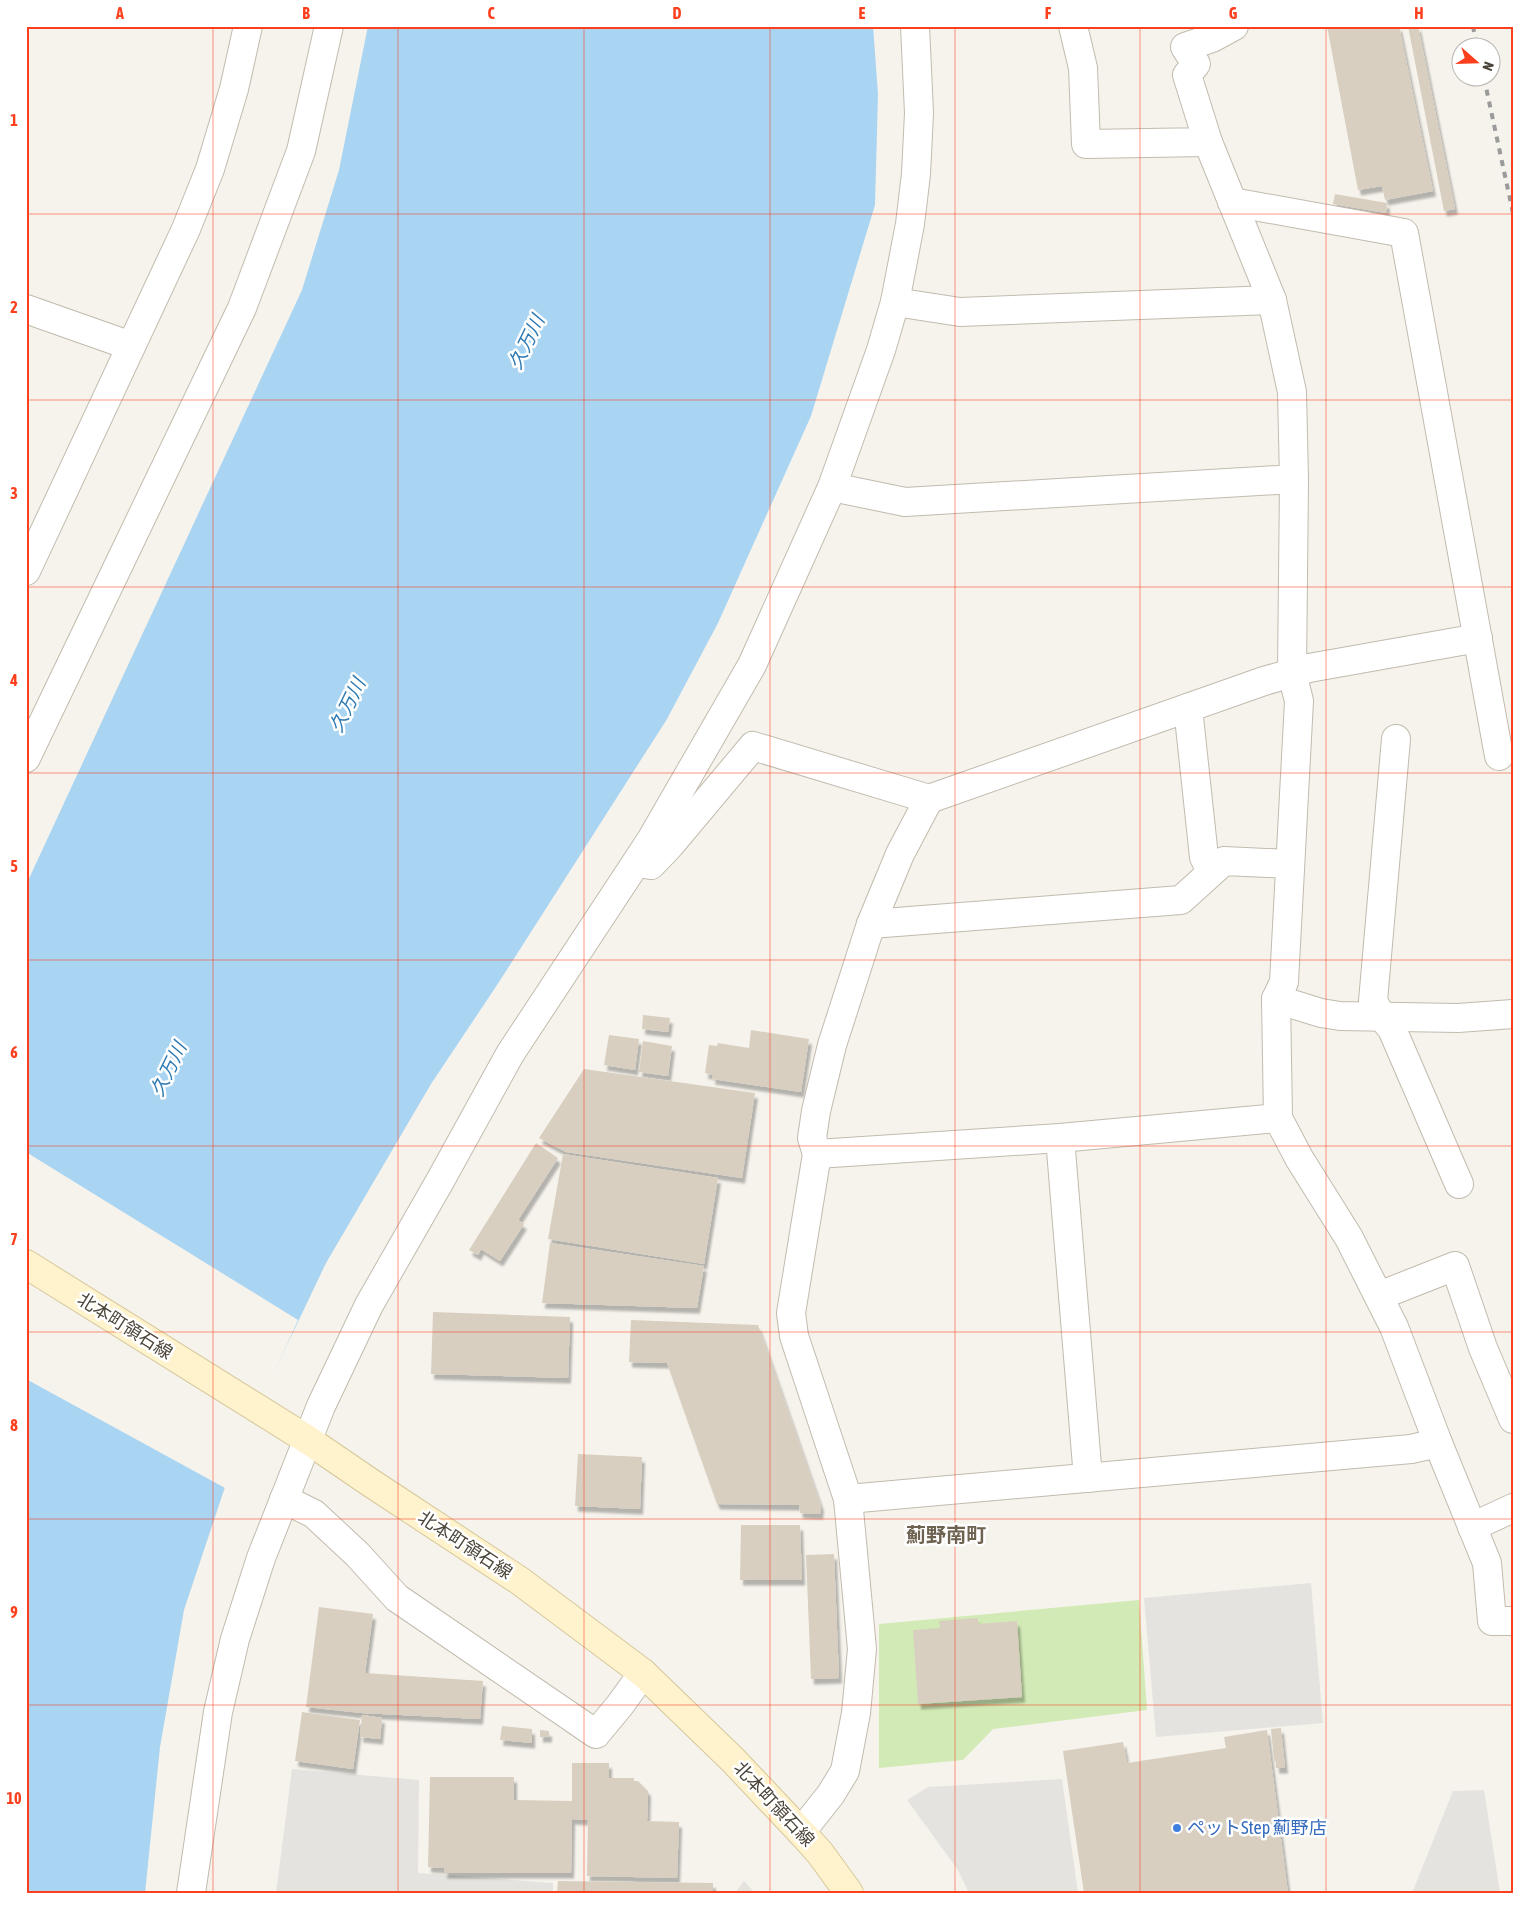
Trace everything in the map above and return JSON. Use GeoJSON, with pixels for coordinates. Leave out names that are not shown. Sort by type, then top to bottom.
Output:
{"type":"FeatureCollection","features":[{"type":"Feature","properties":{"kind":"main road","name":"北本町領石線"},"geometry":{"type":"LineString","coordinates":[[26,1264],[308,1440],[520,1581],[643,1673],[733,1760],[801,1832],[820,1853],[849,1893]]}},
{"type":"Feature","properties":{"kind":"street"},"geometry":{"type":"LineString","coordinates":[[26,571],[186,229],[210,169],[234,89],[248,26]]}},
{"type":"Feature","properties":{"kind":"street"},"geometry":{"type":"LineString","coordinates":[[26,758],[242,308],[301,151],[329,26]]}},
{"type":"Feature","properties":{"kind":"street"},"geometry":{"type":"LineString","coordinates":[[191,1893],[218,1712],[235,1639],[261,1558],[321,1406],[369,1305],[510,1054],[651,840],[752,665],[795,574],[839,489],[866,394],[902,303],[916,174],[919,113],[915,26]]}},
{"type":"Feature","properties":{"kind":"street"},"geometry":{"type":"LineString","coordinates":[[1073,26],[1083,68],[1086,144],[1208,142]]}},
{"type":"Feature","properties":{"kind":"street"},"geometry":{"type":"LineString","coordinates":[[1234,26],[1212,38],[1182,37],[1196,64],[1187,75],[1208,142],[1272,300],[1292,392],[1294,478],[1292,673],[1299,701],[1284,982],[1276,999],[1278,1118],[1349,1238],[1394,1326],[1438,1443],[1487,1563],[1492,1621],[1513,1621]]}},
{"type":"Feature","properties":{"kind":"street"},"geometry":{"type":"LineString","coordinates":[[1232,202],[1404,233],[1499,756]]}},
{"type":"Feature","properties":{"kind":"street"},"geometry":{"type":"LineString","coordinates":[[902,303],[960,312],[1272,300]]}},
{"type":"Feature","properties":{"kind":"street"},"geometry":{"type":"LineString","coordinates":[[26,309],[131,346]]}},
{"type":"Feature","properties":{"kind":"street"},"geometry":{"type":"LineString","coordinates":[[839,489],[905,502],[1294,478]]}},
{"type":"Feature","properties":{"kind":"street"},"geometry":{"type":"LineString","coordinates":[[636,861],[650,865],[670,845],[753,746],[929,799],[1264,681],[1309,668],[1478,638]]}},
{"type":"Feature","properties":{"kind":"street"},"geometry":{"type":"LineString","coordinates":[[1188,708],[1204,858],[1210,872]]}},
{"type":"Feature","properties":{"kind":"street"},"geometry":{"type":"LineString","coordinates":[[1396,739],[1373,1001],[1382,1017],[1392,1029],[1458,1184]]}},
{"type":"Feature","properties":{"kind":"street"},"geometry":{"type":"LineString","coordinates":[[801,1832],[831,1794],[845,1770],[856,1713],[862,1649],[848,1499],[794,1336],[791,1313],[817,1154],[812,1138],[818,1102],[832,1045],[872,924],[900,854],[929,799]]}},
{"type":"Feature","properties":{"kind":"street"},"geometry":{"type":"LineString","coordinates":[[872,924],[1181,900],[1224,861],[1290,864]]}},
{"type":"Feature","properties":{"kind":"street"},"geometry":{"type":"LineString","coordinates":[[1276,999],[1340,1016],[1458,1018],[1513,1014]]}},
{"type":"Feature","properties":{"kind":"street"},"geometry":{"type":"LineString","coordinates":[[817,1154],[1060,1138],[1278,1118]]}},
{"type":"Feature","properties":{"kind":"street"},"geometry":{"type":"LineString","coordinates":[[1060,1138],[1088,1478]]}},
{"type":"Feature","properties":{"kind":"street"},"geometry":{"type":"LineString","coordinates":[[1379,1296],[1455,1266],[1483,1348],[1513,1419]]}},
{"type":"Feature","properties":{"kind":"street"},"geometry":{"type":"LineString","coordinates":[[848,1499],[1411,1449],[1438,1443]]}},
{"type":"Feature","properties":{"kind":"street"},"geometry":{"type":"LineString","coordinates":[[284,1499],[314,1514],[357,1554],[397,1598],[596,1734],[643,1673]]}},
{"type":"Feature","properties":{"kind":"street"},"geometry":{"type":"LineString","coordinates":[[1472,1527],[1513,1508]]}},
{"type":"Feature","properties":{"kind":"green space"},"geometry":{"type":"Polygon","coordinates":[[[1139,1600],[1147,1710],[993,1729],[963,1760],[879,1768],[879,1624],[1139,1600]]]}},
{"type":"Feature","properties":{"kind":"shaded area"},"geometry":{"type":"Polygon","coordinates":[[[1311,1583],[1323,1723],[1156,1737],[1144,1598],[1311,1583]]]}},
{"type":"Feature","properties":{"kind":"shaded area"},"geometry":{"type":"Polygon","coordinates":[[[292,1769],[419,1780],[418,1873],[553,1883],[553,1893],[276,1893],[292,1769]]]}},
{"type":"Feature","properties":{"kind":"shaded area"},"geometry":{"type":"Polygon","coordinates":[[[1062,1779],[1078,1893],[969,1893],[958,1870],[907,1800],[928,1787],[1062,1779]]]}},
{"type":"Feature","properties":{"kind":"shaded area"},"geometry":{"type":"Polygon","coordinates":[[[1484,1790],[1500,1893],[1412,1893],[1453,1791],[1484,1790]]]}},
{"type":"Feature","properties":{"kind":"shaded area"},"geometry":{"type":"Polygon","coordinates":[[[744,1881],[755,1893],[735,1893],[744,1881]]]}},
{"type":"Feature","properties":{"kind":"water","name":"久万川"},"geometry":{"type":"Polygon","coordinates":[[[368,26],[873,26],[878,94],[875,205],[811,416],[718,623],[667,719],[499,982],[431,1084],[326,1263],[238,1448],[184,1610],[160,1747],[145,1893],[26,1893],[26,885],[302,290],[339,170],[368,26]]]}},
{"type":"Feature","properties":{"kind":"pier"},"geometry":{"type":"Polygon","coordinates":[[[26,1152],[298,1320],[240,1449],[225,1488],[26,1379],[26,1152]]]}},
{"type":"Feature","properties":{"kind":"building"},"geometry":{"type":"Polygon","coordinates":[[[1327,26],[1399,26],[1433,191],[1385,200],[1382,186],[1358,190],[1327,26]]]}},
{"type":"Feature","properties":{"kind":"building"},"geometry":{"type":"Polygon","coordinates":[[[1408,26],[1418,26],[1455,209],[1444,211],[1408,26]]]}},
{"type":"Feature","properties":{"kind":"building"},"geometry":{"type":"Polygon","coordinates":[[[1335,194],[1387,203],[1386,213],[1333,204],[1335,194]]]}},
{"type":"Feature","properties":{"kind":"building"},"geometry":{"type":"Polygon","coordinates":[[[643,1015],[670,1018],[668,1032],[642,1029],[643,1015]]]}},
{"type":"Feature","properties":{"kind":"building"},"geometry":{"type":"Polygon","coordinates":[[[751,1030],[809,1039],[801,1092],[712,1079],[713,1075],[705,1073],[709,1045],[717,1046],[718,1043],[749,1048],[751,1030]]]}},
{"type":"Feature","properties":{"kind":"building"},"geometry":{"type":"Polygon","coordinates":[[[609,1035],[639,1039],[635,1070],[604,1065],[609,1035]]]}},
{"type":"Feature","properties":{"kind":"building"},"geometry":{"type":"Polygon","coordinates":[[[643,1041],[672,1046],[668,1076],[639,1072],[643,1041]]]}},
{"type":"Feature","properties":{"kind":"building"},"geometry":{"type":"Polygon","coordinates":[[[584,1069],[755,1093],[742,1178],[566,1152],[539,1138],[584,1069]]]}},
{"type":"Feature","properties":{"kind":"building"},"geometry":{"type":"Polygon","coordinates":[[[536,1143],[558,1158],[518,1220],[524,1224],[500,1261],[481,1249],[478,1255],[469,1250],[536,1143]]]}},
{"type":"Feature","properties":{"kind":"building"},"geometry":{"type":"Polygon","coordinates":[[[563,1154],[718,1178],[704,1264],[548,1239],[563,1154]]]}},
{"type":"Feature","properties":{"kind":"building"},"geometry":{"type":"Polygon","coordinates":[[[550,1243],[704,1266],[697,1308],[542,1303],[550,1243]]]}},
{"type":"Feature","properties":{"kind":"building"},"geometry":{"type":"Polygon","coordinates":[[[433,1312],[570,1317],[568,1378],[431,1374],[433,1312]]]}},
{"type":"Feature","properties":{"kind":"building"},"geometry":{"type":"Polygon","coordinates":[[[631,1320],[758,1325],[821,1506],[820,1514],[800,1513],[799,1505],[717,1504],[667,1363],[629,1362],[631,1320]]]}},
{"type":"Feature","properties":{"kind":"building"},"geometry":{"type":"Polygon","coordinates":[[[578,1454],[642,1457],[640,1509],[575,1506],[578,1454]]]}},
{"type":"Feature","properties":{"kind":"building"},"geometry":{"type":"Polygon","coordinates":[[[741,1525],[800,1525],[802,1580],[740,1580],[741,1525]]]}},
{"type":"Feature","properties":{"kind":"building"},"geometry":{"type":"Polygon","coordinates":[[[834,1554],[839,1678],[811,1679],[806,1555],[834,1554]]]}},
{"type":"Feature","properties":{"kind":"building"},"geometry":{"type":"Polygon","coordinates":[[[319,1607],[373,1614],[365,1673],[483,1681],[480,1719],[362,1713],[306,1707],[319,1607]]]}},
{"type":"Feature","properties":{"kind":"building"},"geometry":{"type":"Polygon","coordinates":[[[978,1618],[978,1624],[1017,1621],[1022,1697],[918,1704],[913,1630],[940,1628],[939,1621],[978,1618]]]}},
{"type":"Feature","properties":{"kind":"building"},"geometry":{"type":"Polygon","coordinates":[[[302,1712],[360,1720],[353,1769],[295,1761],[302,1712]]]}},
{"type":"Feature","properties":{"kind":"building"},"geometry":{"type":"Polygon","coordinates":[[[362,1715],[382,1718],[380,1739],[360,1737],[362,1715]]]}},
{"type":"Feature","properties":{"kind":"building"},"geometry":{"type":"Polygon","coordinates":[[[502,1726],[532,1729],[532,1743],[500,1740],[502,1726]]]}},
{"type":"Feature","properties":{"kind":"building"},"geometry":{"type":"Polygon","coordinates":[[[1281,1728],[1285,1768],[1276,1768],[1271,1729],[1281,1728]]]}},
{"type":"Feature","properties":{"kind":"building"},"geometry":{"type":"Polygon","coordinates":[[[540,1730],[549,1731],[549,1737],[540,1737],[540,1730]]]}},
{"type":"Feature","properties":{"kind":"building","name":"ペットStep 薊野店"},"geometry":{"type":"Polygon","coordinates":[[[1267,1730],[1288,1893],[1084,1893],[1063,1751],[1123,1742],[1127,1763],[1226,1748],[1224,1737],[1267,1730]]]}},
{"type":"Feature","properties":{"kind":"building"},"geometry":{"type":"Polygon","coordinates":[[[572,1763],[609,1763],[609,1778],[634,1778],[634,1781],[638,1781],[648,1791],[647,1821],[679,1822],[677,1878],[587,1876],[588,1820],[572,1819],[571,1873],[444,1873],[445,1868],[428,1867],[430,1777],[514,1777],[514,1800],[572,1801],[572,1763]]]}},
{"type":"Feature","properties":{"kind":"building"},"geometry":{"type":"Polygon","coordinates":[[[558,1881],[713,1883],[713,1893],[557,1893],[558,1881]]]}},
{"type":"Feature","properties":{"kind":"railway"},"geometry":{"type":"LineString","coordinates":[[1473,26],[1475,38]]}},
{"type":"Feature","properties":{"kind":"railway"},"geometry":{"type":"LineString","coordinates":[[1486,88],[1513,213]]}},
{"type":"Feature","properties":{"kind":"place","name":"ペットStep 薊野店"},"geometry":{"type":"Point","coordinates":[1177,1828]}},
{"type":"Feature","properties":{"kind":"district","name":"薊野南町"},"geometry":{"type":"Point","coordinates":[946,1535]}}]}
